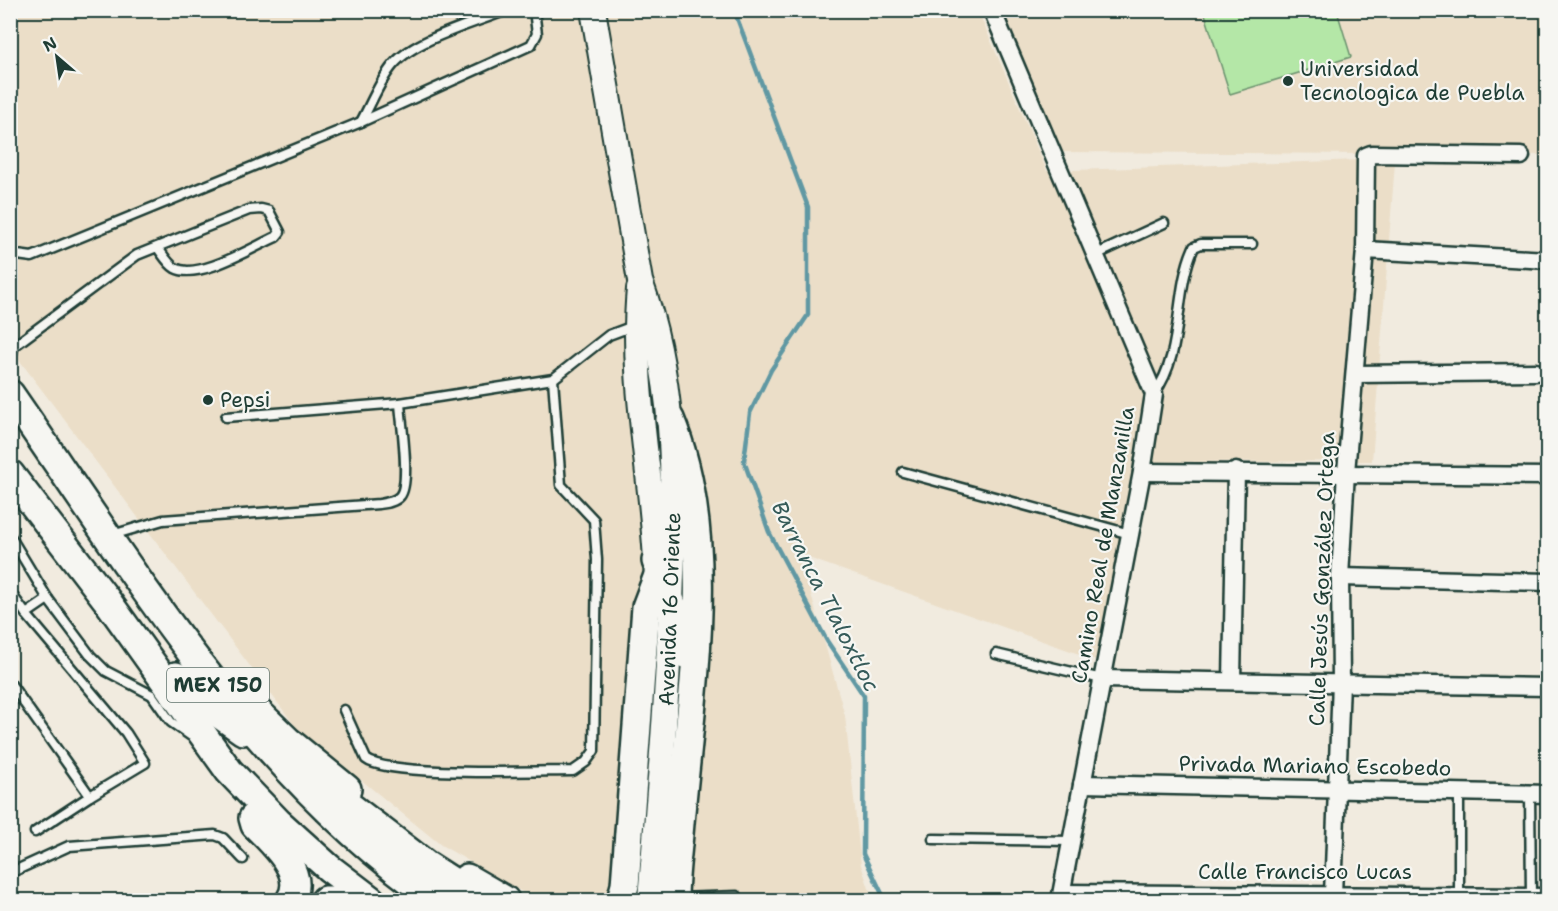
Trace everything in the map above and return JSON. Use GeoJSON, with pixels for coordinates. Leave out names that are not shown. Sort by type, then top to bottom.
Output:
{"type":"FeatureCollection","features":[{"type":"Feature","properties":{"kind":"main road"},"geometry":{"type":"LineString","coordinates":[[593,10],[640,280],[645,322]]}},
{"type":"Feature","properties":{"kind":"main road","name":"Avenida 16 Oriente"},"geometry":{"type":"LineString","coordinates":[[645,322],[670,419],[675,477],[671,608]]}},
{"type":"Feature","properties":{"kind":"main road","name":"Avenida 16 Oriente"},"geometry":{"type":"LineString","coordinates":[[636,900],[655,661],[657,570],[641,427],[645,322]]}},
{"type":"Feature","properties":{"kind":"main road","name":"MEX 150"},"geometry":{"type":"LineString","coordinates":[[10,394],[178,634],[267,748],[301,786],[357,838],[437,900]]}},
{"type":"Feature","properties":{"kind":"main road"},"geometry":{"type":"LineString","coordinates":[[665,900],[698,604],[697,547],[690,483],[683,451],[670,419]]}},
{"type":"Feature","properties":{"kind":"main road","name":"MEX 150"},"geometry":{"type":"LineString","coordinates":[[10,474],[106,599],[215,754],[241,786],[329,868],[371,900]]}},
{"type":"Feature","properties":{"kind":"main road"},"geometry":{"type":"LineString","coordinates":[[657,570],[683,634],[686,667],[665,900]]}},
{"type":"Feature","properties":{"kind":"main road"},"geometry":{"type":"LineString","coordinates":[[621,900],[625,885],[646,607],[657,570]]}},
{"type":"Feature","properties":{"kind":"main road"},"geometry":{"type":"LineString","coordinates":[[106,599],[140,631],[195,697],[324,786],[425,864],[481,900]]}},
{"type":"Feature","properties":{"kind":"main road"},"geometry":{"type":"LineString","coordinates":[[178,634],[200,648],[288,741],[381,817],[451,867],[505,900]]}},
{"type":"Feature","properties":{"kind":"main road"},"geometry":{"type":"LineString","coordinates":[[241,786],[255,825],[288,863],[295,880],[294,894],[290,900]]}},
{"type":"Feature","properties":{"kind":"main road"},"geometry":{"type":"LineString","coordinates":[[325,900],[334,900]]}},
{"type":"Feature","properties":{"kind":"street","name":"Camino Real de Manzanilla"},"geometry":{"type":"LineString","coordinates":[[992,10],[1154,394],[1142,472],[1061,896]]}},
{"type":"Feature","properties":{"kind":"street","name":"Calle Jesús González Ortega"},"geometry":{"type":"LineString","coordinates":[[1333,895],[1341,682],[1340,578],[1346,472],[1365,250],[1366,156],[1371,154],[1521,156]]}},
{"type":"Feature","properties":{"kind":"street"},"geometry":{"type":"LineString","coordinates":[[1365,250],[1548,260]]}},
{"type":"Feature","properties":{"kind":"street"},"geometry":{"type":"LineString","coordinates":[[1356,374],[1536,372]]}},
{"type":"Feature","properties":{"kind":"street"},"geometry":{"type":"LineString","coordinates":[[1232,680],[1236,471]]}},
{"type":"Feature","properties":{"kind":"street"},"geometry":{"type":"LineString","coordinates":[[1142,472],[1346,472],[1548,476]]}},
{"type":"Feature","properties":{"kind":"street"},"geometry":{"type":"LineString","coordinates":[[1340,578],[1548,582]]}},
{"type":"Feature","properties":{"kind":"street"},"geometry":{"type":"LineString","coordinates":[[1102,679],[1548,687]]}},
{"type":"Feature","properties":{"kind":"street","name":"Privada Mariano Escobedo"},"geometry":{"type":"LineString","coordinates":[[1082,784],[1548,794]]}},
{"type":"Feature","properties":{"kind":"street","name":"Calle Francisco Lucas"},"geometry":{"type":"LineString","coordinates":[[1061,896],[1333,895],[1380,898],[1460,895],[1480,898],[1539,897]]}},
{"type":"Feature","properties":{"kind":"lane"},"geometry":{"type":"LineString","coordinates":[[361,122],[392,66],[403,55],[507,10]]}},
{"type":"Feature","properties":{"kind":"lane"},"geometry":{"type":"LineString","coordinates":[[10,254],[32,256],[361,122],[531,45],[537,34],[534,10]]}},
{"type":"Feature","properties":{"kind":"lane"},"geometry":{"type":"LineString","coordinates":[[10,361],[12,349],[137,255],[249,210],[261,209],[269,212],[280,232],[276,237],[204,269],[189,272],[175,268],[157,247]]}},
{"type":"Feature","properties":{"kind":"lane"},"geometry":{"type":"LineString","coordinates":[[1095,255],[1164,223]]}},
{"type":"Feature","properties":{"kind":"lane"},"geometry":{"type":"LineString","coordinates":[[1154,394],[1161,384],[1171,355],[1194,246],[1252,244]]}},
{"type":"Feature","properties":{"kind":"lane"},"geometry":{"type":"LineString","coordinates":[[226,417],[400,403],[554,379],[609,335],[645,322]]}},
{"type":"Feature","properties":{"kind":"lane"},"geometry":{"type":"LineString","coordinates":[[344,710],[366,759],[371,763],[403,769],[573,771],[586,762],[594,751],[597,560],[594,520],[561,484],[554,379]]}},
{"type":"Feature","properties":{"kind":"lane"},"geometry":{"type":"LineString","coordinates":[[108,536],[163,520],[379,504],[395,500],[402,494],[405,480],[400,403]]}},
{"type":"Feature","properties":{"kind":"lane"},"geometry":{"type":"LineString","coordinates":[[903,472],[1130,534]]}},
{"type":"Feature","properties":{"kind":"lane"},"geometry":{"type":"LineString","coordinates":[[10,536],[48,600],[90,656],[106,671],[152,695],[171,722],[215,754]]}},
{"type":"Feature","properties":{"kind":"lane"},"geometry":{"type":"LineString","coordinates":[[10,592],[126,733],[145,763],[36,832]]}},
{"type":"Feature","properties":{"kind":"lane"},"geometry":{"type":"LineString","coordinates":[[26,614],[48,600]]}},
{"type":"Feature","properties":{"kind":"lane"},"geometry":{"type":"LineString","coordinates":[[996,654],[1102,679]]}},
{"type":"Feature","properties":{"kind":"lane"},"geometry":{"type":"LineString","coordinates":[[10,683],[90,796]]}},
{"type":"Feature","properties":{"kind":"lane"},"geometry":{"type":"LineString","coordinates":[[1459,792],[1460,895]]}},
{"type":"Feature","properties":{"kind":"lane"},"geometry":{"type":"LineString","coordinates":[[1530,794],[1539,897]]}},
{"type":"Feature","properties":{"kind":"lane"},"geometry":{"type":"LineString","coordinates":[[10,873],[69,846],[215,835],[223,838],[243,859]]}},
{"type":"Feature","properties":{"kind":"lane"},"geometry":{"type":"LineString","coordinates":[[933,839],[1071,841]]}},
{"type":"Feature","properties":{"kind":"lane"},"geometry":{"type":"LineString","coordinates":[[665,900],[737,896]]}},
{"type":"Feature","properties":{"kind":"shaded area"},"geometry":{"type":"Polygon","coordinates":[[[11,11],[978,11],[1047,171],[1388,159],[1395,162],[1372,461],[1138,462],[1096,660],[800,555],[845,716],[861,865],[873,900],[536,900],[441,845],[296,727],[11,349],[11,11]]]}},
{"type":"Feature","properties":{"kind":"shaded area","name":"Universidad Tecnologica de Puebla"},"geometry":{"type":"Polygon","coordinates":[[[1002,11],[1547,11],[1547,155],[1055,152],[1002,11]]]}},
{"type":"Feature","properties":{"kind":"green space"},"geometry":{"type":"Polygon","coordinates":[[[1204,11],[1337,11],[1351,57],[1230,94],[1204,11]]]}},
{"type":"Feature","properties":{"kind":"waterway","name":"Barranca Tlaloxtloc"},"geometry":{"type":"LineString","coordinates":[[734,10],[808,207],[808,315],[771,370],[750,413],[744,461],[769,532],[827,641],[864,696],[863,854],[885,900]]}},
{"type":"Feature","properties":{"kind":"place","name":"Universidad Tecnologica de Puebla"},"geometry":{"type":"Point","coordinates":[1288,81]}},
{"type":"Feature","properties":{"kind":"place","name":"Pepsi"},"geometry":{"type":"Point","coordinates":[208,400]}}]}
